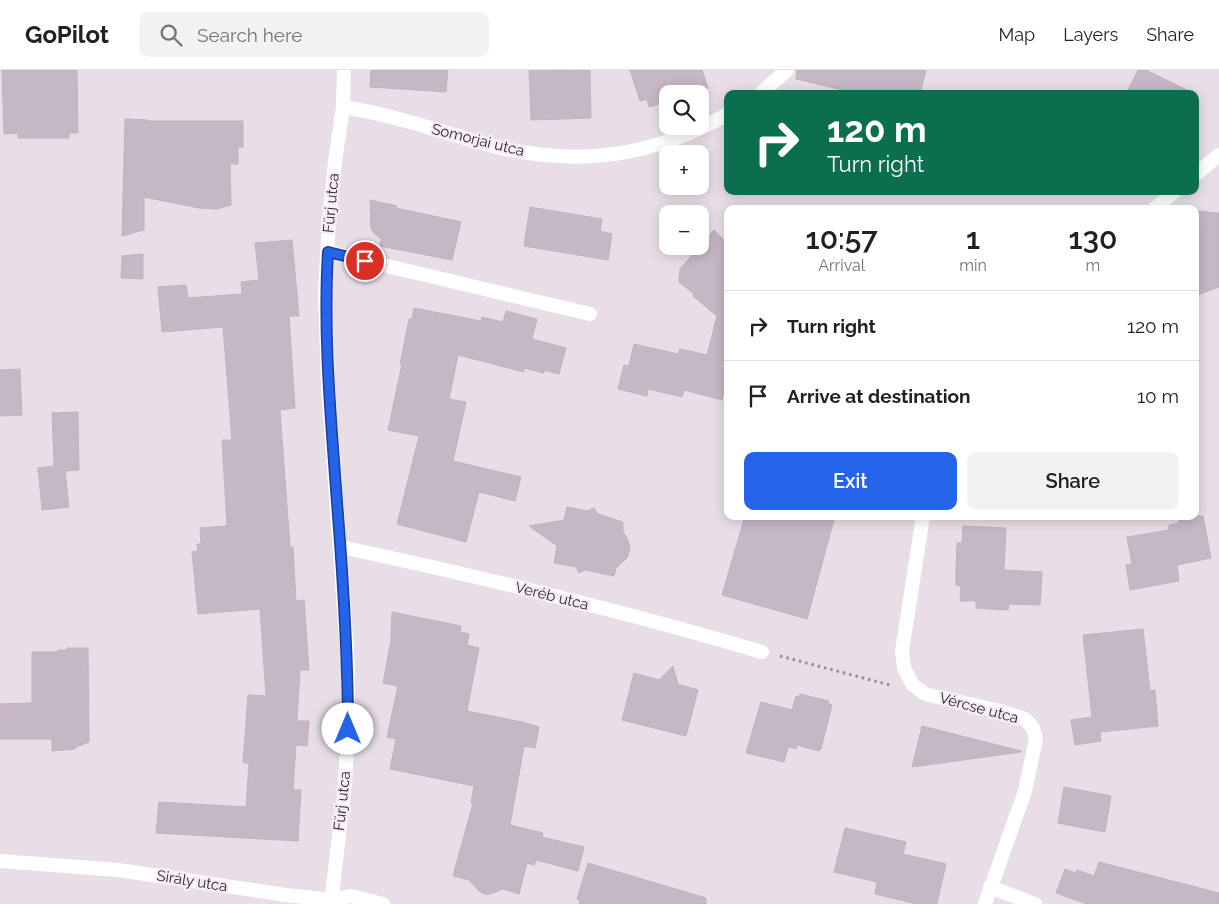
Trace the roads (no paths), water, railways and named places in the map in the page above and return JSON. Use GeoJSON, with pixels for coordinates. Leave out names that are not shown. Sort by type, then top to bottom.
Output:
{"type":"FeatureCollection","features":[{"type":"Feature","properties":{"kind":"street","name":"Fürj utca"},"geometry":{"type":"LineString","coordinates":[[331,902],[345,784],[348,729],[348,665],[328,385],[326,292],[335,162],[343,107],[344,70]]}},
{"type":"Feature","properties":{"kind":"street"},"geometry":{"type":"LineString","coordinates":[[764,90],[787,70]]}},
{"type":"Feature","properties":{"kind":"street","name":"Somorjai utca"},"geometry":{"type":"LineString","coordinates":[[343,107],[373,112],[498,147],[530,153],[587,156],[617,154],[668,142],[685,136],[724,116]]}},
{"type":"Feature","properties":{"kind":"street"},"geometry":{"type":"LineString","coordinates":[[1199,172],[1219,155]]}},
{"type":"Feature","properties":{"kind":"street"},"geometry":{"type":"LineString","coordinates":[[1159,205],[1170,195]]}},
{"type":"Feature","properties":{"kind":"street"},"geometry":{"type":"LineString","coordinates":[[328,252],[590,314]]}},
{"type":"Feature","properties":{"kind":"street","name":"Vércse utca"},"geometry":{"type":"LineString","coordinates":[[922,520],[902,651],[904,668],[913,685],[925,694],[1000,711],[1025,719],[1033,728],[1036,739],[1025,791],[985,904]]}},
{"type":"Feature","properties":{"kind":"street","name":"Veréb utca"},"geometry":{"type":"LineString","coordinates":[[341,547],[408,561],[660,622],[762,652]]}},
{"type":"Feature","properties":{"kind":"street","name":"Sirály utca"},"geometry":{"type":"LineString","coordinates":[[0,862],[118,870],[331,902],[351,896],[383,904]]}},
{"type":"Feature","properties":{"kind":"street"},"geometry":{"type":"LineString","coordinates":[[990,887],[1035,904]]}}]}
